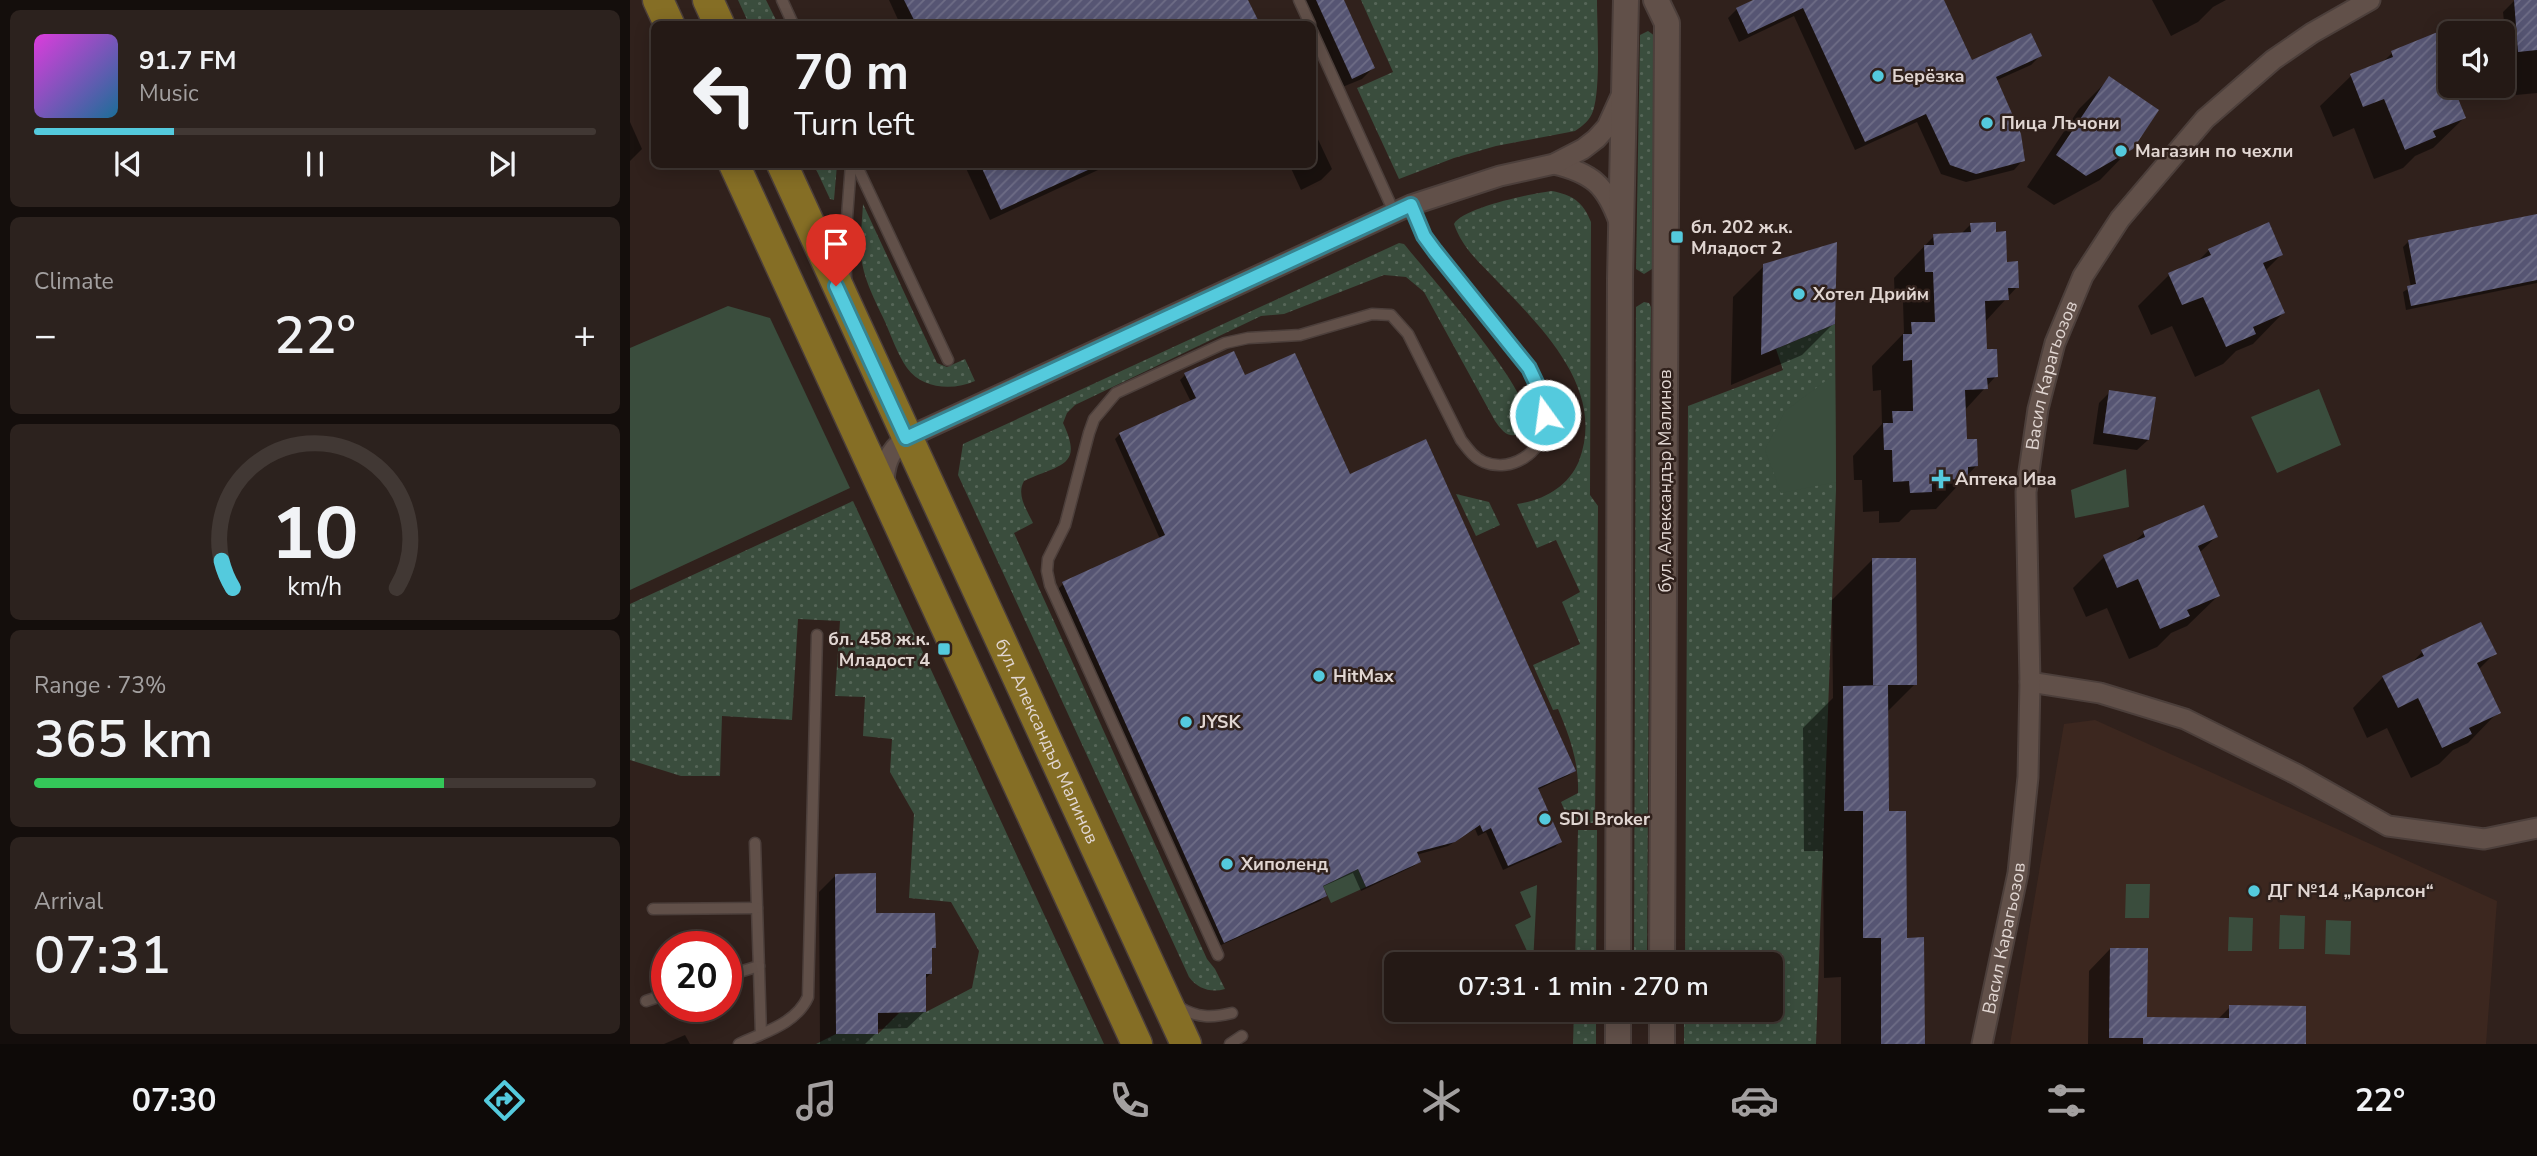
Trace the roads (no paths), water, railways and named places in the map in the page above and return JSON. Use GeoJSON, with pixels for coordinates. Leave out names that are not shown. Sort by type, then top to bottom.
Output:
{"type":"FeatureCollection","features":[{"type":"Feature","properties":{"kind":"main road"},"geometry":{"type":"LineString","coordinates":[[658,0],[668,21]]}},
{"type":"Feature","properties":{"kind":"main road"},"geometry":{"type":"LineString","coordinates":[[708,0],[718,21]]}},
{"type":"Feature","properties":{"kind":"main road"},"geometry":{"type":"LineString","coordinates":[[736,168],[1137,1044]]}},
{"type":"Feature","properties":{"kind":"main road","name":"бул. Александър Малинов"},"geometry":{"type":"LineString","coordinates":[[784,168],[1186,1044]]}},
{"type":"Feature","properties":{"kind":"street"},"geometry":{"type":"LineString","coordinates":[[1618,952],[1621,227],[1626,0]]}},
{"type":"Feature","properties":{"kind":"street","name":"бул. Александър Малинов"},"geometry":{"type":"LineString","coordinates":[[1656,0],[1671,11],[1662,952]]}},
{"type":"Feature","properties":{"kind":"street","name":"Васил Карагьозов"},"geometry":{"type":"LineString","coordinates":[[1982,1044],[2018,873],[2028,777],[2030,681],[2026,492],[2038,409],[2055,343],[2083,276],[2120,219],[2205,119],[2273,60],[2312,33],[2370,0]]}},
{"type":"Feature","properties":{"kind":"street"},"geometry":{"type":"LineString","coordinates":[[1625,38],[1633,28],[1671,11]]}},
{"type":"Feature","properties":{"kind":"street"},"geometry":{"type":"LineString","coordinates":[[884,488],[884,469],[888,457],[895,446],[906,438],[1403,209],[1500,176],[1554,164],[1583,149],[1607,127],[1616,111],[1624,85]]}},
{"type":"Feature","properties":{"kind":"street"},"geometry":{"type":"LineString","coordinates":[[1554,164],[1585,173],[1595,180],[1614,207],[1621,227]]}},
{"type":"Feature","properties":{"kind":"street"},"geometry":{"type":"LineString","coordinates":[[2030,681],[2100,693],[2185,719],[2296,775],[2388,826],[2484,839],[2537,828]]}},
{"type":"Feature","properties":{"kind":"street"},"geometry":{"type":"LineString","coordinates":[[1618,1022],[1618,1044]]}},
{"type":"Feature","properties":{"kind":"street"},"geometry":{"type":"LineString","coordinates":[[1662,1022],[1662,1044]]}},
{"type":"Feature","properties":{"kind":"lane"},"geometry":{"type":"LineString","coordinates":[[782,0],[792,21]]}},
{"type":"Feature","properties":{"kind":"lane"},"geometry":{"type":"LineString","coordinates":[[1299,0],[1309,21]]}},
{"type":"Feature","properties":{"kind":"lane"},"geometry":{"type":"LineString","coordinates":[[1218,955],[1047,571],[1048,559],[1065,525],[1094,418],[1116,393],[1225,343],[1248,338],[1300,335],[1372,314],[1391,315],[1408,334],[1461,440],[1471,453],[1487,463],[1497,465],[1518,461],[1535,450],[1546,425],[1543,402],[1535,377],[1403,209],[1316,39]]}},
{"type":"Feature","properties":{"kind":"lane"},"geometry":{"type":"LineString","coordinates":[[847,310],[845,244],[853,168]]}},
{"type":"Feature","properties":{"kind":"lane"},"geometry":{"type":"LineString","coordinates":[[855,168],[948,359]]}},
{"type":"Feature","properties":{"kind":"lane"},"geometry":{"type":"LineString","coordinates":[[740,1044],[790,1020],[803,1008],[808,997],[817,635]]}},
{"type":"Feature","properties":{"kind":"lane"},"geometry":{"type":"LineString","coordinates":[[755,843],[761,1034]]}},
{"type":"Feature","properties":{"kind":"lane"},"geometry":{"type":"LineString","coordinates":[[653,909],[757,908]]}},
{"type":"Feature","properties":{"kind":"lane"},"geometry":{"type":"LineString","coordinates":[[742,971],[759,966]]}},
{"type":"Feature","properties":{"kind":"lane"},"geometry":{"type":"LineString","coordinates":[[1161,990],[1174,1004],[1200,1017],[1215,1018],[1232,1013]]}},
{"type":"Feature","properties":{"kind":"lane"},"geometry":{"type":"LineString","coordinates":[[646,1001],[651,999]]}},
{"type":"Feature","properties":{"kind":"lane"},"geometry":{"type":"LineString","coordinates":[[1230,1044],[1242,1036]]}},
{"type":"Feature","properties":{"kind":"place","name":"Берёзка"},"geometry":{"type":"Point","coordinates":[1878,76]}},
{"type":"Feature","properties":{"kind":"place","name":"Пица Лъчони"},"geometry":{"type":"Point","coordinates":[1987,123]}},
{"type":"Feature","properties":{"kind":"place","name":"Магазин по чехли"},"geometry":{"type":"Point","coordinates":[2121,151]}},
{"type":"Feature","properties":{"kind":"place","name":"бл. 202 ж.к. Младост 2"},"geometry":{"type":"Point","coordinates":[1677,237]}},
{"type":"Feature","properties":{"kind":"place","name":"Хотел Дрийм"},"geometry":{"type":"Point","coordinates":[1799,294]}},
{"type":"Feature","properties":{"kind":"place","name":"Аптека Ива"},"geometry":{"type":"Point","coordinates":[1941,479]}},
{"type":"Feature","properties":{"kind":"place","name":"бл. 458 ж.к. Младост 4"},"geometry":{"type":"Point","coordinates":[944,649]}},
{"type":"Feature","properties":{"kind":"place","name":"HitMax"},"geometry":{"type":"Point","coordinates":[1319,676]}},
{"type":"Feature","properties":{"kind":"place","name":"JYSK"},"geometry":{"type":"Point","coordinates":[1186,722]}},
{"type":"Feature","properties":{"kind":"place","name":"SDI Broker"},"geometry":{"type":"Point","coordinates":[1545,819]}},
{"type":"Feature","properties":{"kind":"place","name":"Хиполенд"},"geometry":{"type":"Point","coordinates":[1227,864]}},
{"type":"Feature","properties":{"kind":"place","name":"ДГ №14 „Карлсон“"},"geometry":{"type":"Point","coordinates":[2254,891]}}]}
